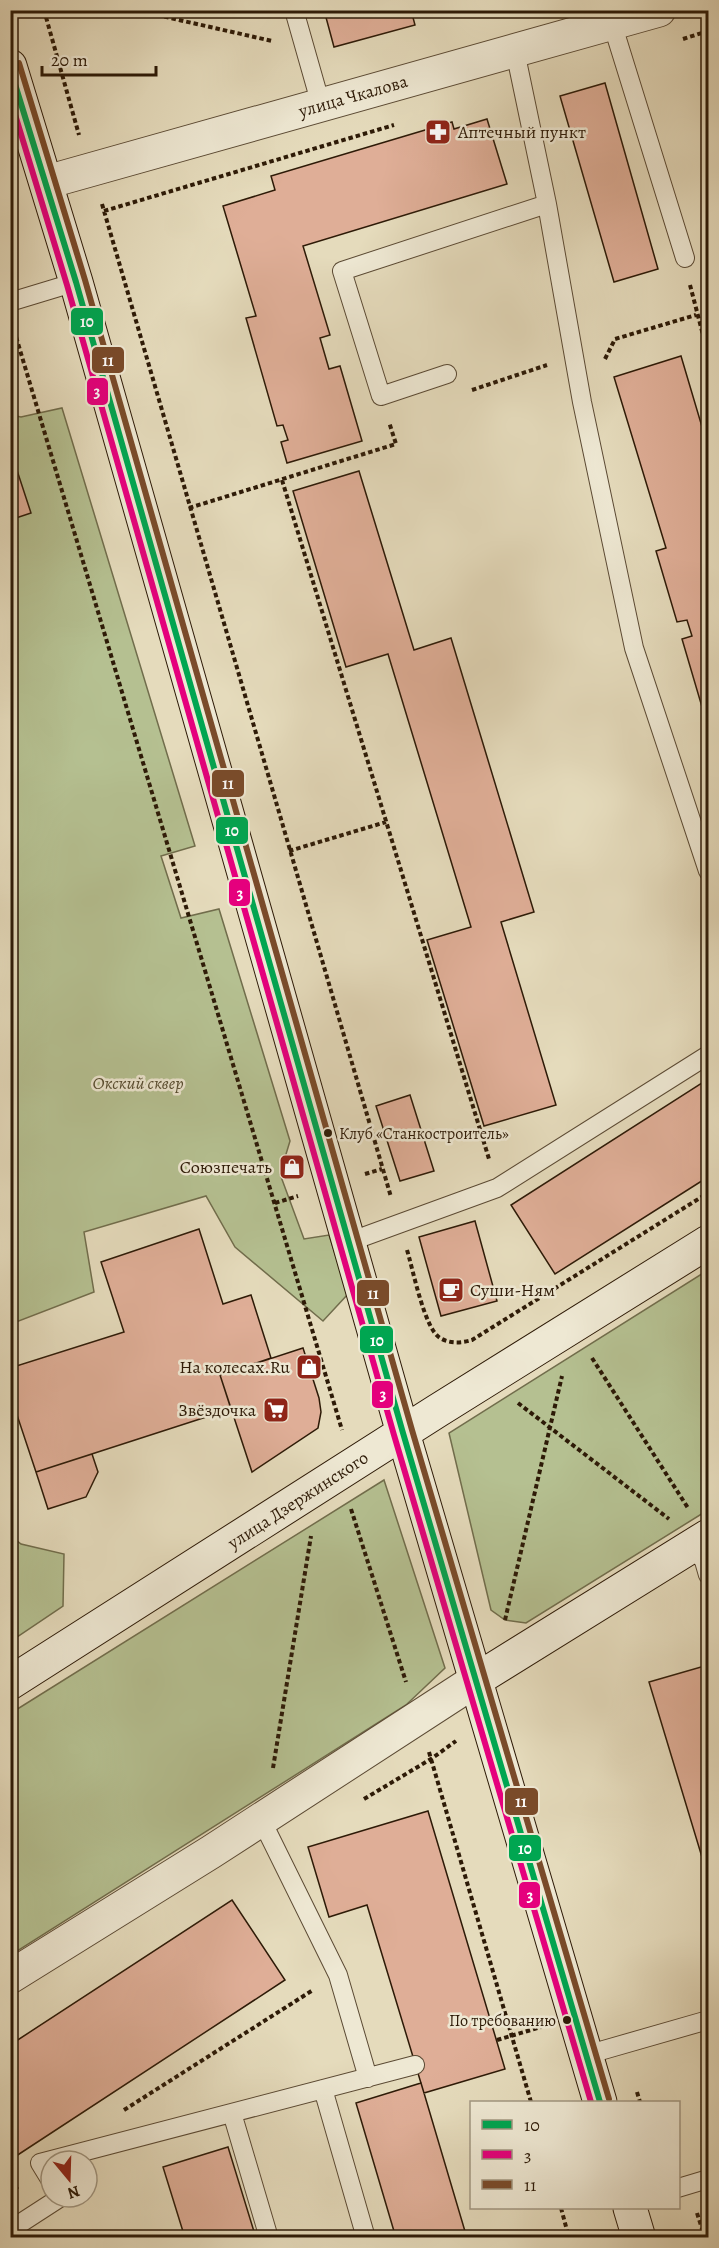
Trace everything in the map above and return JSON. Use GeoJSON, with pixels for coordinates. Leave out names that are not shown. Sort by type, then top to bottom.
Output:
{"type":"FeatureCollection","features":[{"type":"Feature","properties":{"kind":"main road","name":"улица Чкалова"},"geometry":{"type":"LineString","coordinates":[[47,182],[659,10]]}},
{"type":"Feature","properties":{"kind":"main road"},"geometry":{"type":"LineString","coordinates":[[10,66],[76,282],[403,1432],[599,2101]]}},
{"type":"Feature","properties":{"kind":"main road","name":"улица Дзержинского"},"geometry":{"type":"LineString","coordinates":[[10,1683],[403,1432],[708,1242]]}},
{"type":"Feature","properties":{"kind":"main road"},"geometry":{"type":"LineString","coordinates":[[10,1977],[476,1680],[703,1540]]}},
{"type":"Feature","properties":{"kind":"main road"},"geometry":{"type":"LineString","coordinates":[[630,2209],[639,2238]]}},
{"type":"Feature","properties":{"kind":"lane"},"geometry":{"type":"LineString","coordinates":[[294,10],[321,105]]}},
{"type":"Feature","properties":{"kind":"lane"},"geometry":{"type":"LineString","coordinates":[[612,23],[685,258]]}},
{"type":"Feature","properties":{"kind":"lane"},"geometry":{"type":"LineString","coordinates":[[515,51],[547,204],[582,402],[634,648],[708,871]]}},
{"type":"Feature","properties":{"kind":"lane"},"geometry":{"type":"LineString","coordinates":[[447,374],[381,396],[342,271],[547,204]]}},
{"type":"Feature","properties":{"kind":"lane"},"geometry":{"type":"LineString","coordinates":[[10,302],[76,282]]}},
{"type":"Feature","properties":{"kind":"lane"},"geometry":{"type":"LineString","coordinates":[[349,1242],[497,1188],[708,1055]]}},
{"type":"Feature","properties":{"kind":"lane"},"geometry":{"type":"LineString","coordinates":[[703,1540],[704,1560],[708,1575]]}},
{"type":"Feature","properties":{"kind":"lane"},"geometry":{"type":"LineString","coordinates":[[261,1819],[338,1975],[368,2078]]}},
{"type":"Feature","properties":{"kind":"lane"},"geometry":{"type":"LineString","coordinates":[[586,2055],[708,2020]]}},
{"type":"Feature","properties":{"kind":"lane"},"geometry":{"type":"LineString","coordinates":[[94,2149],[415,2065]]}},
{"type":"Feature","properties":{"kind":"lane"},"geometry":{"type":"LineString","coordinates":[[323,2089],[366,2238]]}},
{"type":"Feature","properties":{"kind":"lane"},"geometry":{"type":"LineString","coordinates":[[232,2113],[269,2238]]}},
{"type":"Feature","properties":{"kind":"lane"},"geometry":{"type":"LineString","coordinates":[[680,2187],[708,2179]]}},
{"type":"Feature","properties":{"kind":"lane"},"geometry":{"type":"LineString","coordinates":[[10,2230],[42,2209]]}},
{"type":"Feature","properties":{"kind":"path"},"geometry":{"type":"LineString","coordinates":[[44,10],[428,1323],[440,1338],[461,1344],[472,1340],[708,1193]]}},
{"type":"Feature","properties":{"kind":"path"},"geometry":{"type":"LineString","coordinates":[[136,11],[305,48]]}},
{"type":"Feature","properties":{"kind":"path"},"geometry":{"type":"LineString","coordinates":[[582,402],[615,339],[696,315],[708,354]]}},
{"type":"Feature","properties":{"kind":"path"},"geometry":{"type":"LineString","coordinates":[[10,319],[346,1441],[339,1473],[418,1718],[530,2101]]}},
{"type":"Feature","properties":{"kind":"path"},"geometry":{"type":"LineString","coordinates":[[465,392],[574,357]]}},
{"type":"Feature","properties":{"kind":"path"},"geometry":{"type":"LineString","coordinates":[[189,508],[396,444],[387,416]]}},
{"type":"Feature","properties":{"kind":"path"},"geometry":{"type":"LineString","coordinates":[[282,480],[497,1188]]}},
{"type":"Feature","properties":{"kind":"path"},"geometry":{"type":"LineString","coordinates":[[290,851],[386,822]]}},
{"type":"Feature","properties":{"kind":"path"},"geometry":{"type":"LineString","coordinates":[[510,1660],[505,1620],[572,1327],[580,1272]]}},
{"type":"Feature","properties":{"kind":"path"},"geometry":{"type":"LineString","coordinates":[[572,1327],[703,1540]]}},
{"type":"Feature","properties":{"kind":"path"},"geometry":{"type":"LineString","coordinates":[[461,1344],[488,1379],[680,1527],[703,1540]]}},
{"type":"Feature","properties":{"kind":"path"},"geometry":{"type":"LineString","coordinates":[[272,1780],[312,1524],[307,1494]]}},
{"type":"Feature","properties":{"kind":"path"},"geometry":{"type":"LineString","coordinates":[[119,2113],[338,1975]]}},
{"type":"Feature","properties":{"kind":"path"},"geometry":{"type":"LineString","coordinates":[[496,2040],[550,2025]]}},
{"type":"Feature","properties":{"kind":"path"},"geometry":{"type":"LineString","coordinates":[[561,2209],[569,2238]]}},
{"type":"Feature","properties":{"kind":"green space","name":"Окский сквер"},"geometry":{"type":"Polygon","coordinates":[[[62,408],[195,846],[161,856],[181,918],[219,909],[290,1141],[280,1174],[304,1239],[329,1235],[348,1294],[323,1321],[235,1247],[206,1196],[84,1232],[94,1292],[11,1324],[11,415],[21,417],[62,408]]]}},
{"type":"Feature","properties":{"kind":"green space"},"geometry":{"type":"Polygon","coordinates":[[[708,1270],[708,1510],[526,1623],[505,1620],[491,1610],[449,1433],[708,1270]]]}},
{"type":"Feature","properties":{"kind":"green space"},"geometry":{"type":"Polygon","coordinates":[[[384,1480],[445,1668],[406,1705],[11,1955],[11,1713],[384,1480]]]}},
{"type":"Feature","properties":{"kind":"green space"},"geometry":{"type":"Polygon","coordinates":[[[10,1535],[21,1544],[64,1554],[63,1606],[11,1641],[10,1535]]]}},
{"type":"Feature","properties":{"kind":"building"},"geometry":{"type":"Polygon","coordinates":[[[324,10],[411,10],[415,25],[334,47],[324,10]]]}},
{"type":"Feature","properties":{"kind":"building"},"geometry":{"type":"Polygon","coordinates":[[[605,83],[658,269],[614,282],[560,96],[605,83]]]}},
{"type":"Feature","properties":{"kind":"building"},"geometry":{"type":"Polygon","coordinates":[[[487,119],[507,184],[303,246],[330,335],[320,338],[329,369],[340,366],[362,441],[287,463],[281,442],[288,440],[283,425],[277,426],[246,318],[256,316],[223,206],[275,190],[271,176],[452,122],[454,129],[487,119]]]}},
{"type":"Feature","properties":{"kind":"building"},"geometry":{"type":"Polygon","coordinates":[[[681,356],[708,447],[708,706],[702,707],[682,639],[692,636],[687,620],[677,622],[656,551],[666,548],[614,377],[681,356]]]}},
{"type":"Feature","properties":{"kind":"building"},"geometry":{"type":"Polygon","coordinates":[[[10,449],[31,513],[10,520],[10,449]]]}},
{"type":"Feature","properties":{"kind":"building"},"geometry":{"type":"Polygon","coordinates":[[[359,471],[414,650],[451,638],[534,912],[501,922],[556,1105],[484,1126],[427,940],[471,927],[388,654],[346,667],[293,491],[359,471]]]}},
{"type":"Feature","properties":{"kind":"building"},"geometry":{"type":"Polygon","coordinates":[[[708,1079],[708,1177],[555,1274],[511,1205],[708,1079]]]}},
{"type":"Feature","properties":{"kind":"building"},"geometry":{"type":"Polygon","coordinates":[[[410,1095],[434,1171],[400,1181],[376,1106],[410,1095]]]}},
{"type":"Feature","properties":{"kind":"building"},"geometry":{"type":"Polygon","coordinates":[[[475,1221],[497,1301],[441,1316],[419,1237],[475,1221]]]}},
{"type":"Feature","properties":{"kind":"building"},"geometry":{"type":"Polygon","coordinates":[[[199,1229],[223,1304],[251,1295],[271,1358],[220,1375],[231,1409],[36,1472],[10,1394],[10,1368],[124,1332],[101,1262],[199,1229]]]}},
{"type":"Feature","properties":{"kind":"building","name":"Звёздочка"},"geometry":{"type":"Polygon","coordinates":[[[303,1348],[319,1398],[321,1412],[318,1428],[252,1472],[220,1375],[303,1348]]]}},
{"type":"Feature","properties":{"kind":"building"},"geometry":{"type":"Polygon","coordinates":[[[92,1454],[98,1472],[86,1497],[48,1509],[36,1472],[92,1454]]]}},
{"type":"Feature","properties":{"kind":"building"},"geometry":{"type":"Polygon","coordinates":[[[708,1665],[708,1877],[649,1682],[708,1665]]]}},
{"type":"Feature","properties":{"kind":"building"},"geometry":{"type":"Polygon","coordinates":[[[428,1811],[505,2069],[424,2093],[367,1905],[329,1917],[308,1847],[428,1811]]]}},
{"type":"Feature","properties":{"kind":"building"},"geometry":{"type":"Polygon","coordinates":[[[232,1900],[285,1980],[10,2160],[10,2045],[232,1900]]]}},
{"type":"Feature","properties":{"kind":"building"},"geometry":{"type":"Polygon","coordinates":[[[421,2083],[467,2238],[396,2238],[356,2103],[421,2083]]]}},
{"type":"Feature","properties":{"kind":"building"},"geometry":{"type":"Polygon","coordinates":[[[228,2147],[256,2238],[185,2238],[163,2167],[228,2147]]]}},
{"type":"Feature","properties":{"kind":"building"},"geometry":{"type":"Polygon","coordinates":[[[10,2176],[18,2188],[10,2193],[10,2176]]]}},
{"type":"Feature","properties":{"kind":"transit line","name":"11"},"geometry":{"type":"LineString","coordinates":[[19,63],[85,280],[412,1430],[609,2099]]}},
{"type":"Feature","properties":{"kind":"transit line","name":"10"},"geometry":{"type":"LineString","coordinates":[[10,68],[76,282],[403,1433],[600,2101]]}},
{"type":"Feature","properties":{"kind":"transit line","name":"3"},"geometry":{"type":"LineString","coordinates":[[10,98],[67,285],[394,1435],[591,2101]]}},
{"type":"Feature","properties":{"kind":"place","name":"Аптечный пункт"},"geometry":{"type":"Point","coordinates":[438,132]}},
{"type":"Feature","properties":{"kind":"place","name":"Клуб «Станкостроитель»"},"geometry":{"type":"Point","coordinates":[328,1133]}},
{"type":"Feature","properties":{"kind":"place","name":"Союзпечать"},"geometry":{"type":"Point","coordinates":[292,1167]}},
{"type":"Feature","properties":{"kind":"place","name":"Суши-Ням"},"geometry":{"type":"Point","coordinates":[451,1290]}},
{"type":"Feature","properties":{"kind":"place","name":"На колесах.Ru"},"geometry":{"type":"Point","coordinates":[309,1367]}},
{"type":"Feature","properties":{"kind":"place","name":"Звёздочка"},"geometry":{"type":"Point","coordinates":[276,1410]}},
{"type":"Feature","properties":{"kind":"place","name":"По требованию"},"geometry":{"type":"Point","coordinates":[567,2020]}}]}
